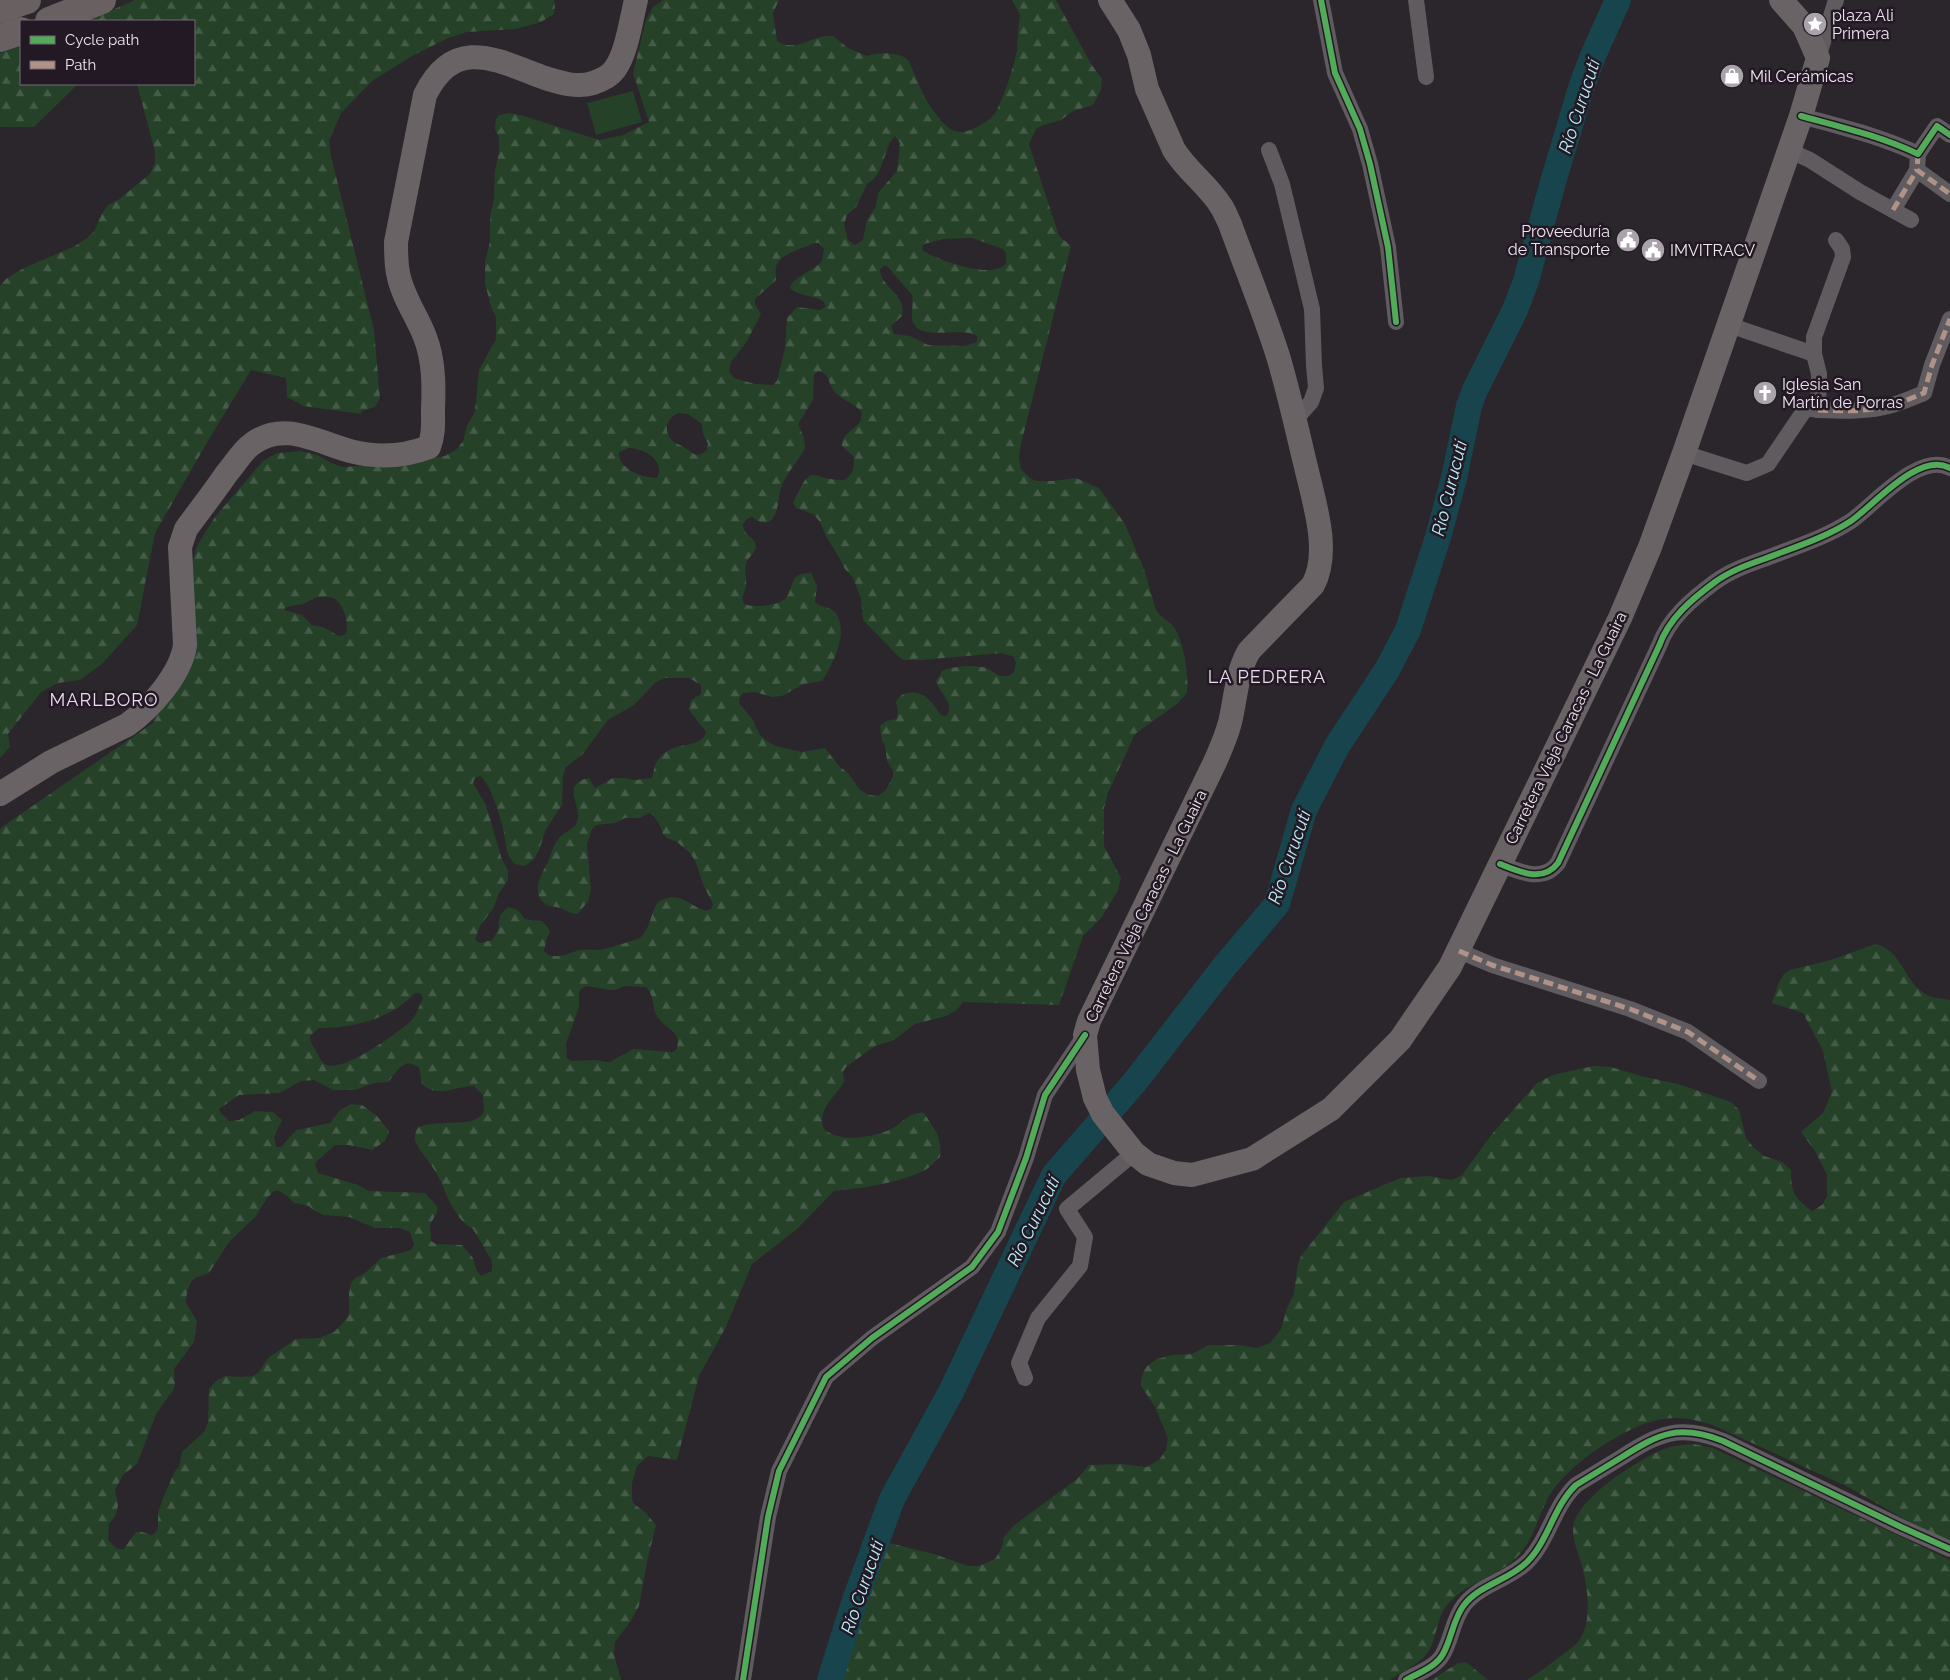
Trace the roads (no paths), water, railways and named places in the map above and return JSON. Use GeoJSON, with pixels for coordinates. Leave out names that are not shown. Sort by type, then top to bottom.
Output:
{"type":"FeatureCollection","features":[{"type":"Feature","properties":{"kind":"highway"},"geometry":{"type":"LineString","coordinates":[[0,9],[27,0]]}},
{"type":"Feature","properties":{"kind":"highway"},"geometry":{"type":"LineString","coordinates":[[52,20],[102,0]]}},
{"type":"Feature","properties":{"kind":"highway"},"geometry":{"type":"LineString","coordinates":[[0,38],[20,31]]}},
{"type":"Feature","properties":{"kind":"main road"},"geometry":{"type":"LineString","coordinates":[[0,794],[51,762],[127,725],[138,717],[174,675],[184,656],[185,645],[180,548],[182,538],[192,521],[251,444],[270,435],[295,432],[351,451],[368,454],[394,456],[412,454],[429,447],[434,435],[432,360],[425,337],[398,275],[396,259],[396,242],[425,95],[433,80],[447,66],[461,59],[481,56],[574,86],[588,85],[601,80],[612,73],[622,56],[636,0]]}},
{"type":"Feature","properties":{"kind":"main road","name":"Carretera Vieja Caracas - La Guaira"},"geometry":{"type":"LineString","coordinates":[[1110,0],[1129,30],[1139,55],[1147,89],[1174,150],[1180,160],[1217,201],[1230,224],[1277,355],[1295,422],[1319,530],[1321,548],[1319,574],[1313,585],[1249,652],[1243,662],[1239,672],[1231,719],[1215,762],[1089,1021],[1085,1035],[1088,1070],[1098,1106],[1112,1127],[1134,1153],[1148,1164],[1161,1170],[1192,1174],[1252,1159],[1331,1109],[1400,1040],[1450,968],[1620,618],[1650,547],[1729,326],[1801,116],[1818,58]]}},
{"type":"Feature","properties":{"kind":"main road"},"geometry":{"type":"LineString","coordinates":[[1781,0],[1804,26],[1818,58]]}},
{"type":"Feature","properties":{"kind":"street"},"geometry":{"type":"LineString","coordinates":[[1321,0],[1335,73],[1360,129],[1370,164],[1388,247],[1396,322]]}},
{"type":"Feature","properties":{"kind":"street"},"geometry":{"type":"LineString","coordinates":[[1416,0],[1426,77]]}},
{"type":"Feature","properties":{"kind":"street"},"geometry":{"type":"LineString","coordinates":[[1818,58],[1836,0]]}},
{"type":"Feature","properties":{"kind":"street"},"geometry":{"type":"LineString","coordinates":[[1801,116],[1892,142],[1918,162],[1950,194]]}},
{"type":"Feature","properties":{"kind":"street"},"geometry":{"type":"LineString","coordinates":[[1893,210],[1937,126],[1950,135]]}},
{"type":"Feature","properties":{"kind":"street"},"geometry":{"type":"LineString","coordinates":[[1269,150],[1282,184],[1312,308],[1316,388],[1311,402],[1295,422]]}},
{"type":"Feature","properties":{"kind":"street"},"geometry":{"type":"LineString","coordinates":[[1788,150],[1810,160],[1860,192],[1910,220]]}},
{"type":"Feature","properties":{"kind":"street"},"geometry":{"type":"LineString","coordinates":[[1818,410],[1819,374],[1814,354],[1814,337],[1843,257],[1842,249],[1836,240]]}},
{"type":"Feature","properties":{"kind":"street"},"geometry":{"type":"LineString","coordinates":[[1684,453],[1747,473],[1768,464],[1806,408],[1847,411],[1871,410],[1892,405],[1924,393],[1932,365],[1950,319]]}},
{"type":"Feature","properties":{"kind":"street"},"geometry":{"type":"LineString","coordinates":[[1729,326],[1814,354]]}},
{"type":"Feature","properties":{"kind":"street"},"geometry":{"type":"LineString","coordinates":[[1500,864],[1520,872],[1540,875],[1554,869],[1664,634],[1680,611],[1717,581],[1740,568],[1804,543],[1851,520],[1911,472],[1932,465],[1950,468]]}},
{"type":"Feature","properties":{"kind":"street"},"geometry":{"type":"LineString","coordinates":[[1459,951],[1492,965],[1630,1010],[1688,1032],[1759,1081]]}},
{"type":"Feature","properties":{"kind":"street"},"geometry":{"type":"LineString","coordinates":[[743,1680],[768,1518],[779,1471],[826,1377],[872,1338],[972,1267],[998,1232],[1026,1158],[1044,1095],[1085,1035]]}},
{"type":"Feature","properties":{"kind":"street"},"geometry":{"type":"LineString","coordinates":[[1025,1378],[1019,1363],[1038,1318],[1080,1266],[1085,1238],[1068,1209],[1134,1153]]}},
{"type":"Feature","properties":{"kind":"street"},"geometry":{"type":"LineString","coordinates":[[1406,1680],[1434,1664],[1443,1655],[1459,1612],[1465,1603],[1473,1596],[1514,1573],[1536,1551],[1545,1537],[1559,1505],[1576,1485],[1651,1439],[1667,1434],[1696,1433],[1723,1441],[1950,1549]]}},
{"type":"Feature","properties":{"kind":"waterway","name":"Río Curucutí"},"geometry":{"type":"LineString","coordinates":[[830,1680],[854,1603],[892,1499],[951,1392],[1054,1175],[1134,1083],[1224,967],[1277,904],[1304,810],[1337,746],[1387,670],[1408,630],[1438,537],[1454,478],[1469,406],[1475,390],[1515,310],[1526,281],[1581,88],[1618,0]]}},
{"type":"Feature","properties":{"kind":"place","name":"plaza Ali Primera"},"geometry":{"type":"Point","coordinates":[1815,24]}},
{"type":"Feature","properties":{"kind":"place","name":"Mil Cerámicas"},"geometry":{"type":"Point","coordinates":[1732,76]}},
{"type":"Feature","properties":{"kind":"place","name":"Proveeduría de Transporte"},"geometry":{"type":"Point","coordinates":[1628,240]}},
{"type":"Feature","properties":{"kind":"place","name":"IMVITRACV"},"geometry":{"type":"Point","coordinates":[1653,250]}},
{"type":"Feature","properties":{"kind":"place","name":"Iglesia San Martín de Porras"},"geometry":{"type":"Point","coordinates":[1765,393]}},
{"type":"Feature","properties":{"kind":"district","name":"LA PEDRERA"},"geometry":{"type":"Point","coordinates":[1267,676]}},
{"type":"Feature","properties":{"kind":"district","name":"MARLBORO"},"geometry":{"type":"Point","coordinates":[104,699]}}]}
